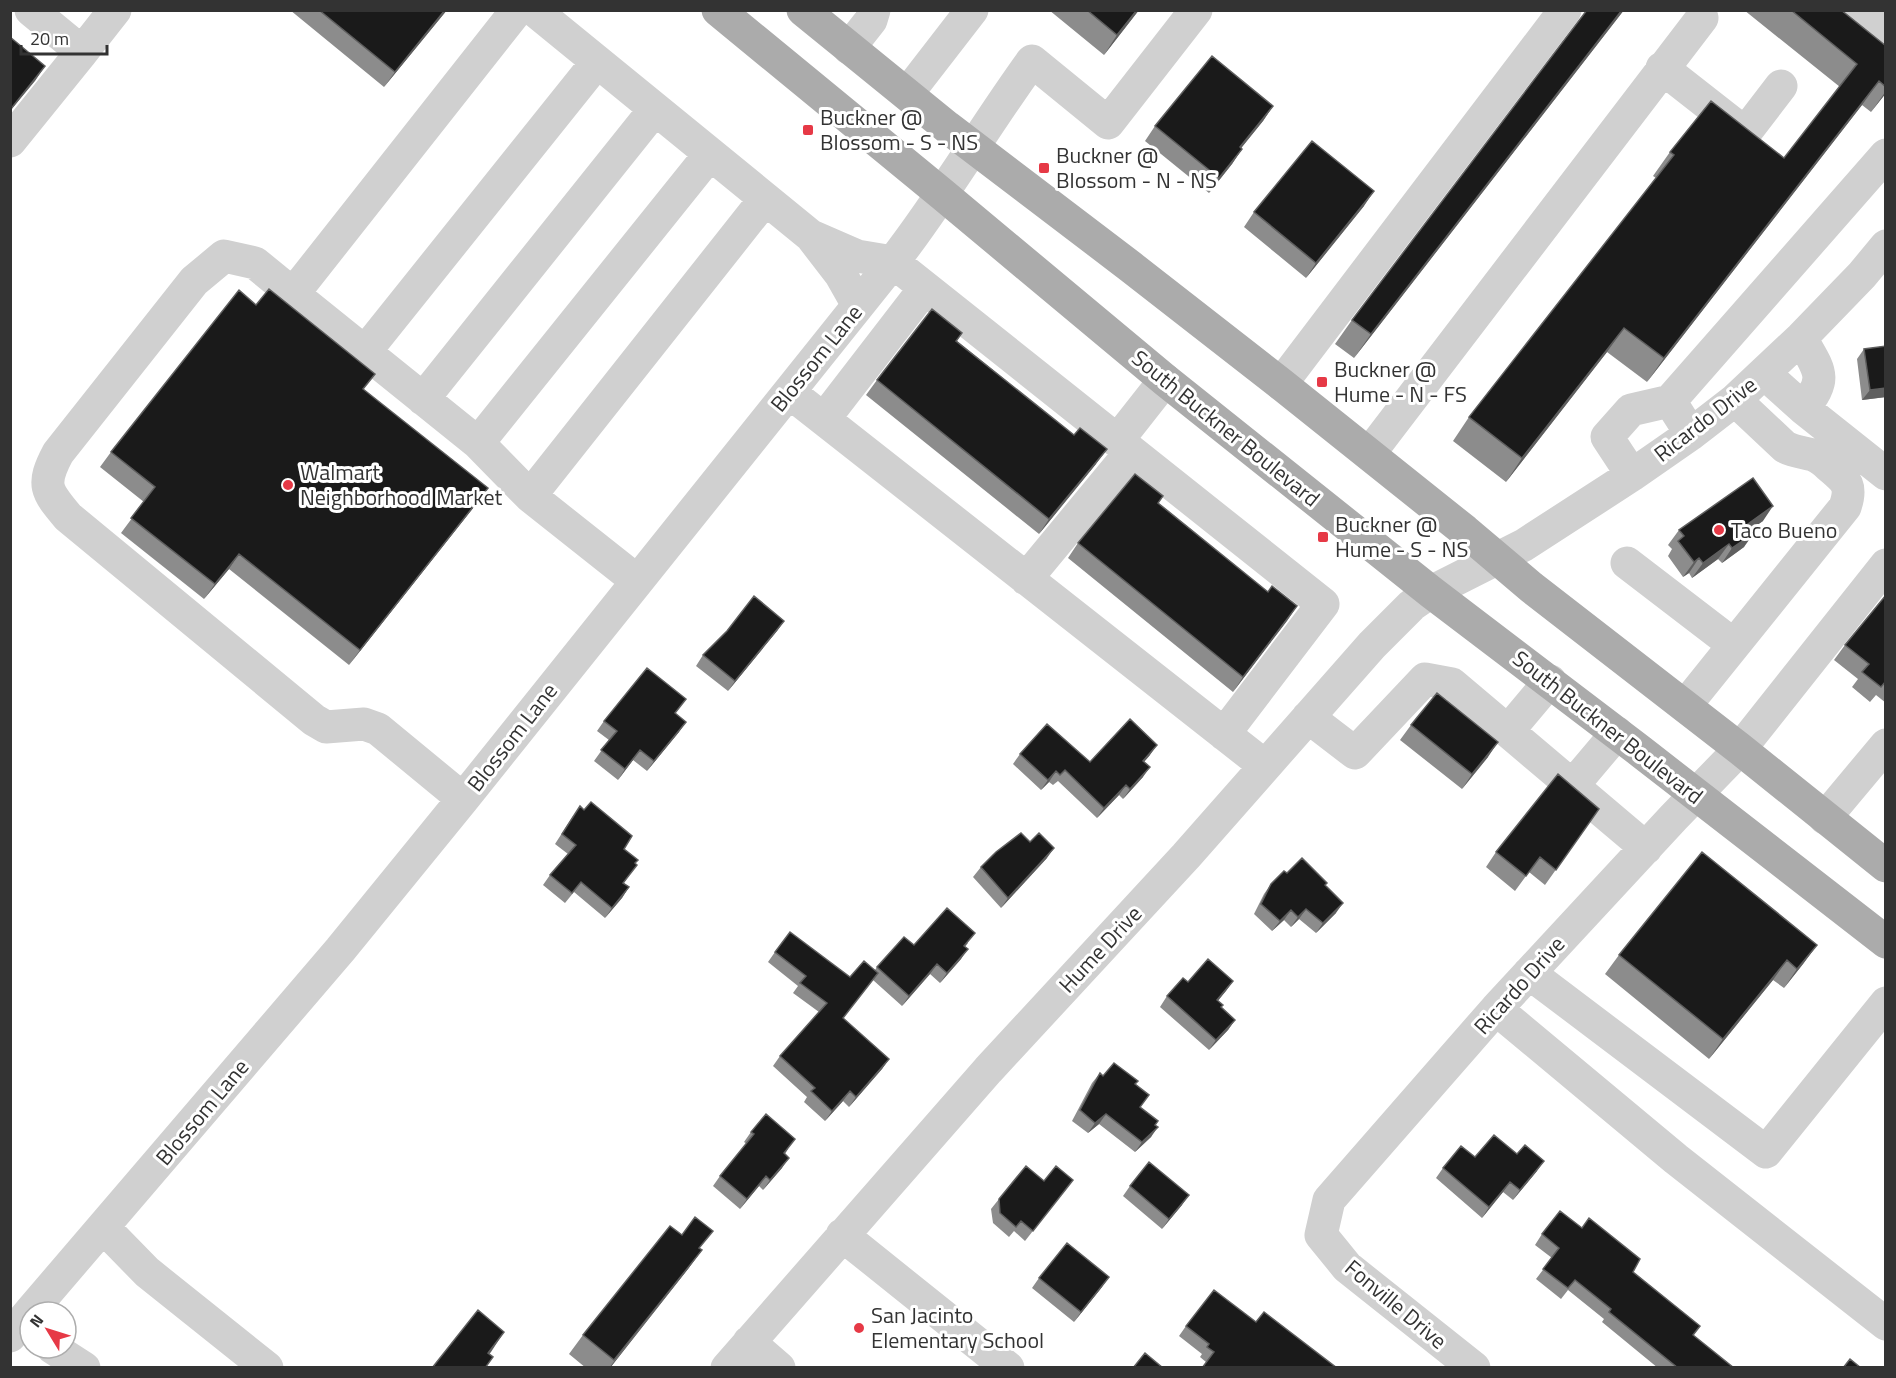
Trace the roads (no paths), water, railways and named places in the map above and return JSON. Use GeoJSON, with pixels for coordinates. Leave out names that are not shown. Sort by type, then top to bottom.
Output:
{"type":"FeatureCollection","features":[{"type":"Feature","properties":{"kind":"main road","name":"South Buckner Boulevard"},"geometry":{"type":"LineString","coordinates":[[718,10],[1165,380],[1431,592],[1550,681],[1886,942]]}},
{"type":"Feature","properties":{"kind":"main road"},"geometry":{"type":"LineString","coordinates":[[813,13],[849,48],[1281,384],[1531,587],[1886,866]]}},
{"type":"Feature","properties":{"kind":"street"},"geometry":{"type":"LineString","coordinates":[[31,10],[82,52]]}},
{"type":"Feature","properties":{"kind":"street"},"geometry":{"type":"LineString","coordinates":[[10,141],[114,10]]}},
{"type":"Feature","properties":{"kind":"street"},"geometry":{"type":"LineString","coordinates":[[293,294],[517,10]]}},
{"type":"Feature","properties":{"kind":"street"},"geometry":{"type":"LineString","coordinates":[[534,10],[811,236],[841,275],[858,305]]}},
{"type":"Feature","properties":{"kind":"street"},"geometry":{"type":"LineString","coordinates":[[849,48],[871,20],[874,10]]}},
{"type":"Feature","properties":{"kind":"street"},"geometry":{"type":"LineString","coordinates":[[907,94],[972,10]]}},
{"type":"Feature","properties":{"kind":"street","name":"Blossom Lane"},"geometry":{"type":"LineString","coordinates":[[43,1300],[340,950],[893,262],[926,220],[992,116],[1032,61],[1108,123],[1196,10]]}},
{"type":"Feature","properties":{"kind":"street"},"geometry":{"type":"LineString","coordinates":[[1281,384],[1565,10]]}},
{"type":"Feature","properties":{"kind":"street"},"geometry":{"type":"LineString","coordinates":[[1856,10],[1886,34]]}},
{"type":"Feature","properties":{"kind":"street"},"geometry":{"type":"LineString","coordinates":[[1369,454],[1701,18]]}},
{"type":"Feature","properties":{"kind":"street"},"geometry":{"type":"LineString","coordinates":[[364,353],[597,62]]}},
{"type":"Feature","properties":{"kind":"street"},"geometry":{"type":"LineString","coordinates":[[1662,68],[1744,133],[1781,86]]}},
{"type":"Feature","properties":{"kind":"street"},"geometry":{"type":"LineString","coordinates":[[423,399],[655,109]]}},
{"type":"Feature","properties":{"kind":"street"},"geometry":{"type":"LineString","coordinates":[[478,443],[711,154]]}},
{"type":"Feature","properties":{"kind":"street"},"geometry":{"type":"LineString","coordinates":[[1632,475],[1607,437],[1631,410],[1670,401],[1886,154]]}},
{"type":"Feature","properties":{"kind":"street"},"geometry":{"type":"LineString","coordinates":[[530,496],[765,199]]}},
{"type":"Feature","properties":{"kind":"street"},"geometry":{"type":"LineString","coordinates":[[811,236],[857,256],[893,262],[1323,604],[1224,734]]}},
{"type":"Feature","properties":{"kind":"street","name":"Ricardo Drive"},"geometry":{"type":"LineString","coordinates":[[1496,558],[1524,544],[1632,475],[1735,400],[1801,338],[1862,275],[1886,246]]}},
{"type":"Feature","properties":{"kind":"street"},"geometry":{"type":"LineString","coordinates":[[463,799],[378,729],[364,723],[326,726],[314,720],[68,517],[49,495],[48,472],[58,453],[194,281],[224,256],[255,263],[478,443],[530,496],[636,580]]}},
{"type":"Feature","properties":{"kind":"street"},"geometry":{"type":"LineString","coordinates":[[824,419],[925,288]]}},
{"type":"Feature","properties":{"kind":"street"},"geometry":{"type":"LineString","coordinates":[[1801,338],[1818,369],[1820,381],[1815,395],[1803,408]]}},
{"type":"Feature","properties":{"kind":"street"},"geometry":{"type":"LineString","coordinates":[[1764,373],[1803,408],[1886,474]]}},
{"type":"Feature","properties":{"kind":"street"},"geometry":{"type":"LineString","coordinates":[[1026,579],[1124,447],[1165,380]]}},
{"type":"Feature","properties":{"kind":"street"},"geometry":{"type":"LineString","coordinates":[[789,392],[1265,766]]}},
{"type":"Feature","properties":{"kind":"street"},"geometry":{"type":"LineString","coordinates":[[1685,706],[1845,507],[1849,495],[1846,481],[1823,460],[1814,455],[1785,447],[1735,400]]}},
{"type":"Feature","properties":{"kind":"street"},"geometry":{"type":"LineString","coordinates":[[1670,401],[1691,434]]}},
{"type":"Feature","properties":{"kind":"street","name":"Hume Drive"},"geometry":{"type":"LineString","coordinates":[[727,1368],[988,1070],[1186,856],[1372,645],[1412,605],[1431,592],[1496,558]]}},
{"type":"Feature","properties":{"kind":"street"},"geometry":{"type":"LineString","coordinates":[[1627,563],[1734,645]]}},
{"type":"Feature","properties":{"kind":"street","name":"Ricardo Drive"},"geometry":{"type":"LineString","coordinates":[[1321,1235],[1329,1200],[1496,1009],[1740,749],[1886,565]]}},
{"type":"Feature","properties":{"kind":"street"},"geometry":{"type":"LineString","coordinates":[[1308,717],[1355,753],[1425,679],[1452,684],[1646,848]]}},
{"type":"Feature","properties":{"kind":"street"},"geometry":{"type":"LineString","coordinates":[[1508,731],[1550,681]]}},
{"type":"Feature","properties":{"kind":"street"},"geometry":{"type":"LineString","coordinates":[[1573,785],[1617,733]]}},
{"type":"Feature","properties":{"kind":"street"},"geometry":{"type":"LineString","coordinates":[[1826,818],[1886,745]]}},
{"type":"Feature","properties":{"kind":"street"},"geometry":{"type":"LineString","coordinates":[[1529,973],[1766,1152],[1886,1004]]}},
{"type":"Feature","properties":{"kind":"street"},"geometry":{"type":"LineString","coordinates":[[1496,1009],[1676,1159],[1886,1324]]}},
{"type":"Feature","properties":{"kind":"street"},"geometry":{"type":"LineString","coordinates":[[104,1228],[147,1272],[250,1363]]}},
{"type":"Feature","properties":{"kind":"street"},"geometry":{"type":"LineString","coordinates":[[842,1235],[1008,1368]]}},
{"type":"Feature","properties":{"kind":"street","name":"Fonville Drive"},"geometry":{"type":"LineString","coordinates":[[1321,1235],[1347,1267],[1474,1368]]}},
{"type":"Feature","properties":{"kind":"street"},"geometry":{"type":"LineString","coordinates":[[749,1342],[779,1368]]}},
{"type":"Feature","properties":{"kind":"place","name":"Buckner @ Blossom - S - NS"},"geometry":{"type":"Point","coordinates":[808,130]}},
{"type":"Feature","properties":{"kind":"place","name":"Buckner @ Blossom - N - NS"},"geometry":{"type":"Point","coordinates":[1044,168]}},
{"type":"Feature","properties":{"kind":"place","name":"Buckner @ Hume - N - FS"},"geometry":{"type":"Point","coordinates":[1322,382]}},
{"type":"Feature","properties":{"kind":"place","name":"Walmart Neighborhood Market"},"geometry":{"type":"Point","coordinates":[288,485]}},
{"type":"Feature","properties":{"kind":"place","name":"Taco Bueno"},"geometry":{"type":"Point","coordinates":[1719,530]}},
{"type":"Feature","properties":{"kind":"place","name":"Buckner @ Hume - S - NS"},"geometry":{"type":"Point","coordinates":[1323,537]}},
{"type":"Feature","properties":{"kind":"place","name":"San Jacinto Elementary School"},"geometry":{"type":"Point","coordinates":[859,1328]}}]}
